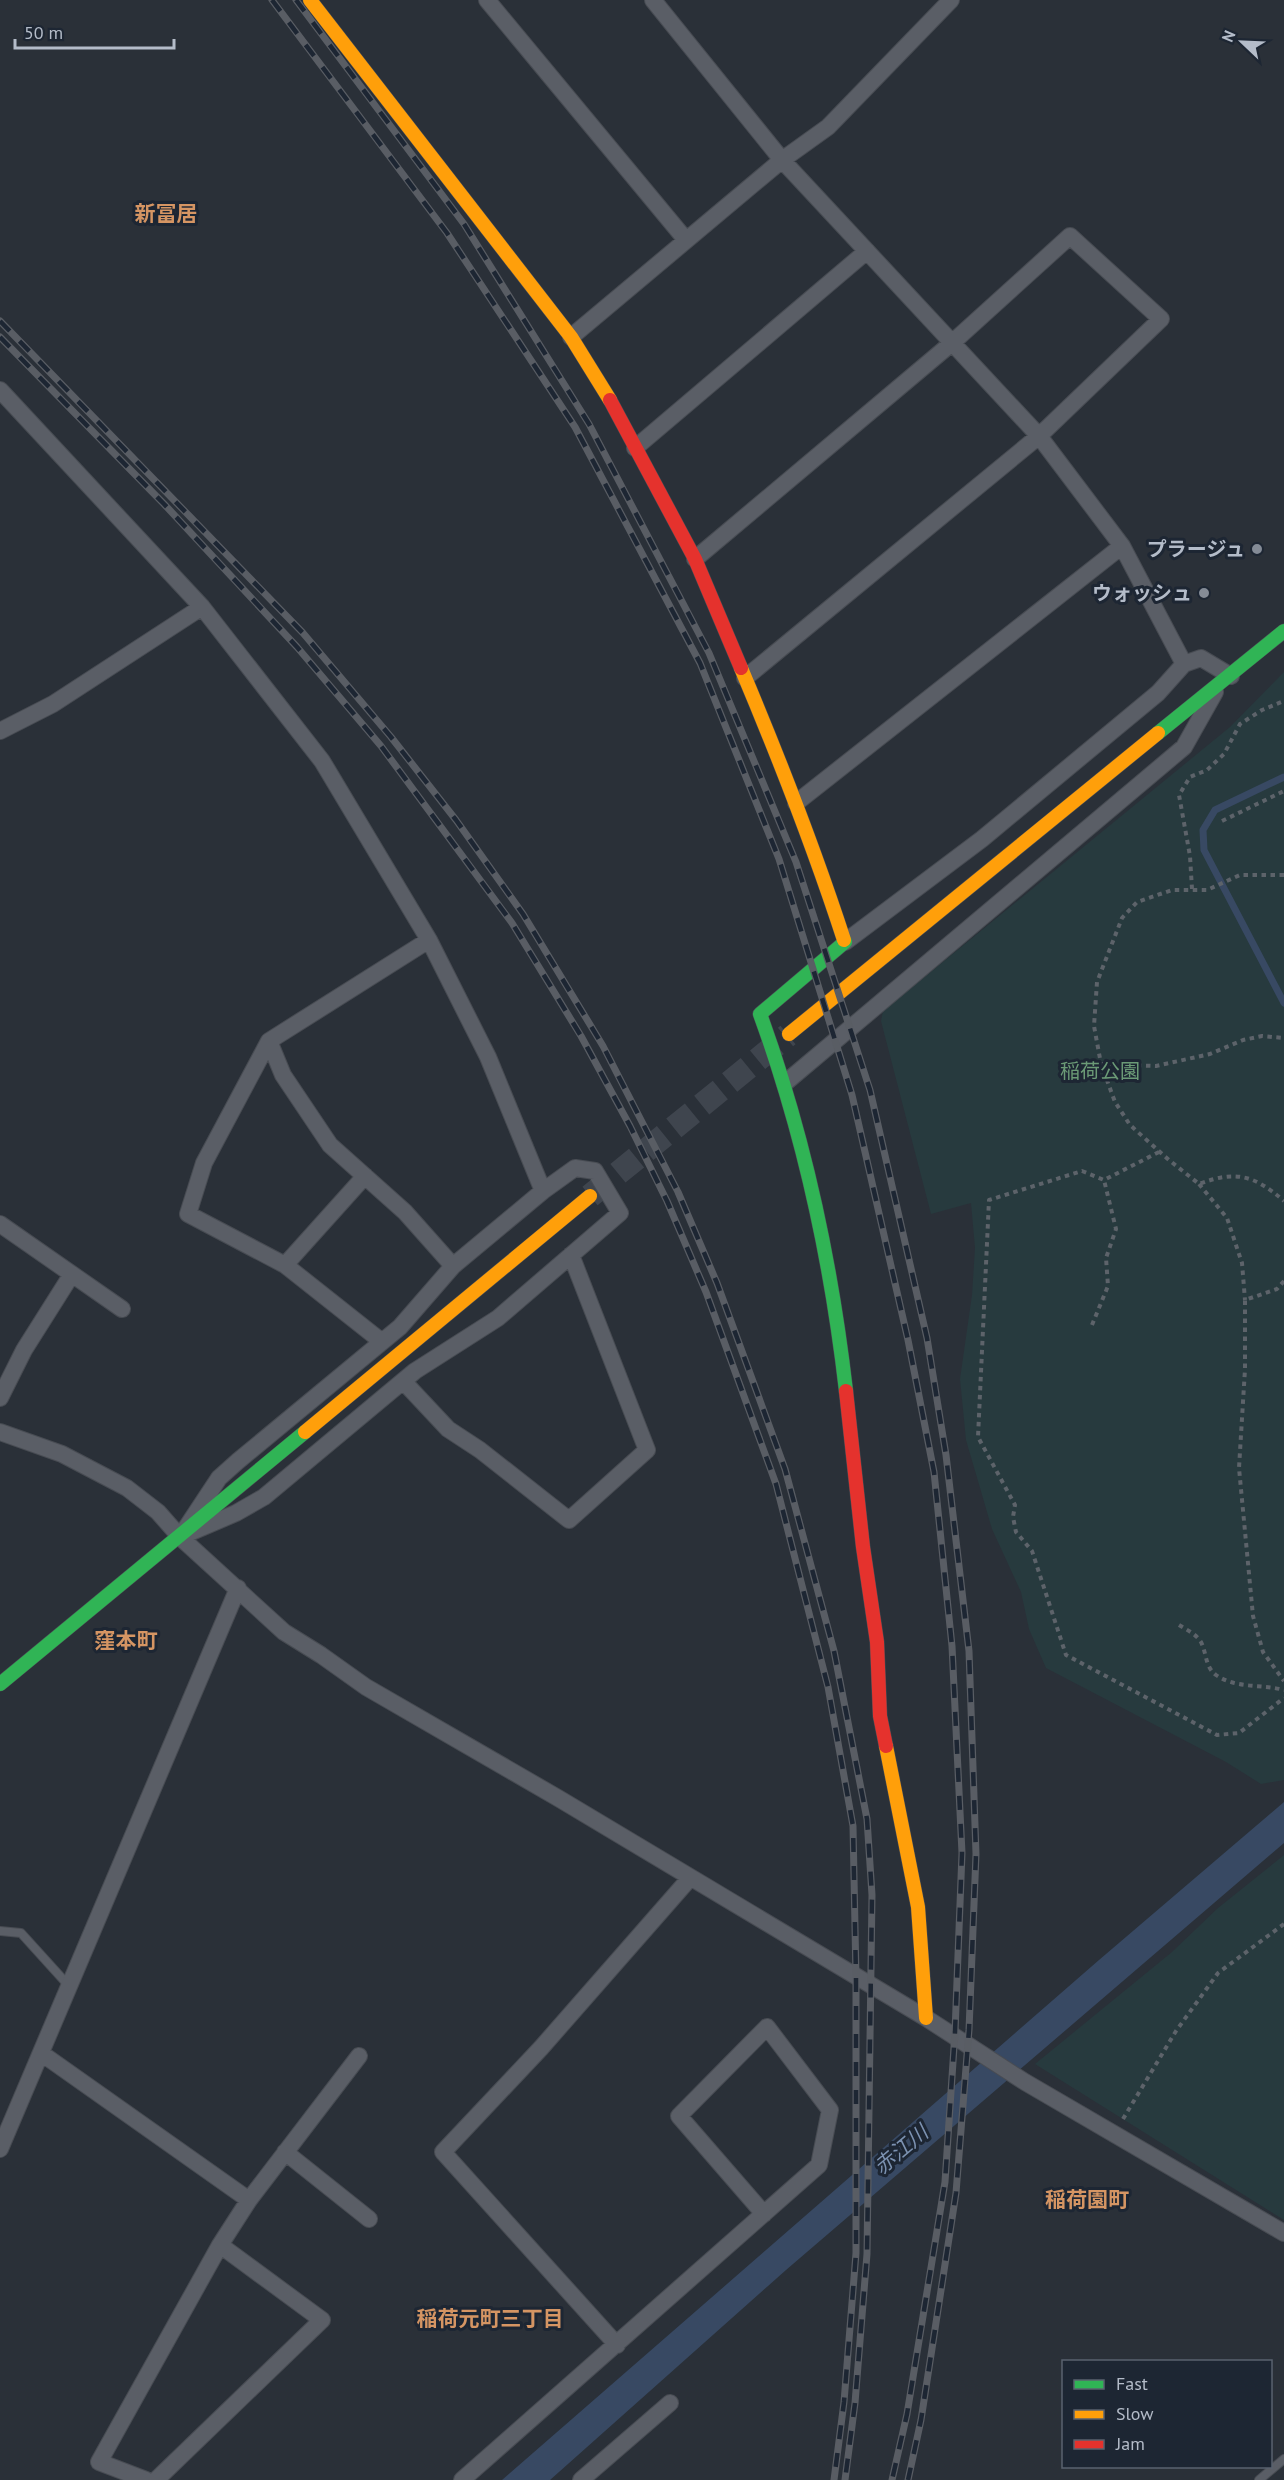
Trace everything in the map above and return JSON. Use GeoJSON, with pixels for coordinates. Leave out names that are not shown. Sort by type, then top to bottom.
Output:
{"type":"FeatureCollection","features":[{"type":"Feature","properties":{"kind":"street"},"geometry":{"type":"LineString","coordinates":[[310,0],[571,337],[601,383],[694,559],[796,803],[822,871],[845,942]]}},
{"type":"Feature","properties":{"kind":"street"},"geometry":{"type":"LineString","coordinates":[[486,0],[686,240]]}},
{"type":"Feature","properties":{"kind":"street"},"geometry":{"type":"LineString","coordinates":[[653,0],[782,160],[1039,436],[1122,546],[1184,664]]}},
{"type":"Feature","properties":{"kind":"street"},"geometry":{"type":"LineString","coordinates":[[571,337],[782,160],[828,127],[951,0]]}},
{"type":"Feature","properties":{"kind":"street"},"geometry":{"type":"LineString","coordinates":[[694,559],[953,342],[1070,236],[1161,319],[1039,436],[745,678]]}},
{"type":"Feature","properties":{"kind":"street"},"geometry":{"type":"LineString","coordinates":[[635,448],[867,251]]}},
{"type":"Feature","properties":{"kind":"street"},"geometry":{"type":"LineString","coordinates":[[0,390],[202,608],[322,761],[429,940],[488,1058],[543,1191]]}},
{"type":"Feature","properties":{"kind":"street"},"geometry":{"type":"LineString","coordinates":[[796,803],[1122,546]]}},
{"type":"Feature","properties":{"kind":"street"},"geometry":{"type":"LineString","coordinates":[[0,731],[53,704],[202,608]]}},
{"type":"Feature","properties":{"kind":"street"},"geometry":{"type":"LineString","coordinates":[[789,1034],[1284,631]]}},
{"type":"Feature","properties":{"kind":"street"},"geometry":{"type":"LineString","coordinates":[[926,2018],[918,1907],[880,1716],[877,1642],[863,1546],[837,1312],[809,1172],[785,1083],[760,1014],[845,942],[982,839],[1158,693],[1184,664],[1201,658],[1225,681]]}},
{"type":"Feature","properties":{"kind":"street"},"geometry":{"type":"LineString","coordinates":[[785,1083],[1184,747],[1225,681]]}},
{"type":"Feature","properties":{"kind":"street"},"geometry":{"type":"LineString","coordinates":[[381,1341],[285,1265],[188,1214],[204,1163],[269,1041],[429,940]]}},
{"type":"Feature","properties":{"kind":"street"},"geometry":{"type":"LineString","coordinates":[[269,1041],[283,1076],[330,1145],[405,1212],[453,1266]]}},
{"type":"Feature","properties":{"kind":"street"},"geometry":{"type":"LineString","coordinates":[[575,1168],[595,1171],[620,1214],[498,1318],[415,1371],[264,1497],[236,1513],[180,1537],[219,1478],[301,1407],[400,1327],[453,1266],[543,1191],[575,1168]]}},
{"type":"Feature","properties":{"kind":"street"},"geometry":{"type":"LineString","coordinates":[[285,1265],[365,1176]]}},
{"type":"Feature","properties":{"kind":"street"},"geometry":{"type":"LineString","coordinates":[[0,1684],[180,1537],[286,1445],[590,1196]]}},
{"type":"Feature","properties":{"kind":"street"},"geometry":{"type":"LineString","coordinates":[[0,1224],[122,1309]]}},
{"type":"Feature","properties":{"kind":"street"},"geometry":{"type":"LineString","coordinates":[[403,1381],[448,1429],[480,1450],[569,1520],[647,1450],[571,1255]]}},
{"type":"Feature","properties":{"kind":"street"},"geometry":{"type":"LineString","coordinates":[[0,1398],[24,1350],[72,1274]]}},
{"type":"Feature","properties":{"kind":"street"},"geometry":{"type":"LineString","coordinates":[[0,1432],[62,1454],[127,1488],[158,1512],[180,1537],[284,1632],[366,1687],[558,1798],[926,2018],[1025,2082],[1284,2233]]}},
{"type":"Feature","properties":{"kind":"street"},"geometry":{"type":"LineString","coordinates":[[0,2149],[238,1588]]}},
{"type":"Feature","properties":{"kind":"street"},"geometry":{"type":"LineString","coordinates":[[616,2345],[443,2152],[541,2048],[690,1878]]}},
{"type":"Feature","properties":{"kind":"street"},"geometry":{"type":"LineString","coordinates":[[462,2480],[616,2345],[764,2214],[819,2165],[830,2110],[767,2027],[679,2116],[764,2214]]}},
{"type":"Feature","properties":{"kind":"street"},"geometry":{"type":"LineString","coordinates":[[40,2053],[249,2200]]}},
{"type":"Feature","properties":{"kind":"street"},"geometry":{"type":"LineString","coordinates":[[146,2480],[99,2462],[220,2245],[249,2200],[359,2056]]}},
{"type":"Feature","properties":{"kind":"street"},"geometry":{"type":"LineString","coordinates":[[285,2152],[369,2219]]}},
{"type":"Feature","properties":{"kind":"street"},"geometry":{"type":"LineString","coordinates":[[156,2480],[322,2320],[220,2245]]}},
{"type":"Feature","properties":{"kind":"street"},"geometry":{"type":"LineString","coordinates":[[582,2480],[670,2403]]}},
{"type":"Feature","properties":{"kind":"lane"},"geometry":{"type":"LineString","coordinates":[[0,1930],[21,1933],[69,1986]]}},
{"type":"Feature","properties":{"kind":"lane"},"geometry":{"type":"LineString","coordinates":[[1259,2480],[1284,2459]]}},
{"type":"Feature","properties":{"kind":"path"},"geometry":{"type":"LineString","coordinates":[[1192,889],[1190,856],[1179,795],[1190,777],[1207,770],[1224,754],[1240,724],[1262,710],[1284,701]]}},
{"type":"Feature","properties":{"kind":"path"},"geometry":{"type":"LineString","coordinates":[[1222,821],[1284,791]]}},
{"type":"Feature","properties":{"kind":"path"},"geometry":{"type":"LineString","coordinates":[[1284,875],[1240,875],[1207,890],[1172,890],[1137,902],[1122,918],[1097,982],[1094,1026],[1101,1064],[1115,1102],[1130,1125],[1198,1184],[1227,1218],[1242,1263],[1245,1300],[1245,1369],[1239,1468],[1252,1605],[1263,1652],[1284,1681]]}},
{"type":"Feature","properties":{"kind":"path"},"geometry":{"type":"LineString","coordinates":[[1101,1064],[1156,1066],[1210,1054],[1243,1040],[1262,1036],[1284,1038]]}},
{"type":"Feature","properties":{"kind":"path"},"geometry":{"type":"LineString","coordinates":[[1160,1152],[1104,1179],[1082,1171],[989,1200],[978,1437],[1015,1505],[1013,1517],[1016,1532],[1032,1551],[1066,1655],[1217,1735],[1239,1733],[1284,1698]]}},
{"type":"Feature","properties":{"kind":"path"},"geometry":{"type":"LineString","coordinates":[[1198,1184],[1221,1175],[1244,1177],[1264,1184],[1284,1201]]}},
{"type":"Feature","properties":{"kind":"path"},"geometry":{"type":"LineString","coordinates":[[1092,1325],[1108,1286],[1106,1258],[1116,1229],[1104,1179]]}},
{"type":"Feature","properties":{"kind":"path"},"geometry":{"type":"LineString","coordinates":[[1245,1300],[1277,1289],[1284,1281]]}},
{"type":"Feature","properties":{"kind":"path"},"geometry":{"type":"LineString","coordinates":[[1179,1625],[1200,1641],[1208,1666],[1216,1675],[1247,1686],[1272,1686],[1284,1690]]}},
{"type":"Feature","properties":{"kind":"path"},"geometry":{"type":"LineString","coordinates":[[1115,2133],[1176,2031],[1218,1973],[1284,1924]]}},
{"type":"Feature","properties":{"kind":"green space","name":"稲荷公園"},"geometry":{"type":"Polygon","coordinates":[[[1284,672],[1284,1780],[1261,1784],[1226,1762],[1046,1668],[1029,1629],[1021,1592],[992,1529],[966,1440],[960,1379],[972,1295],[975,1248],[971,1203],[931,1214],[881,1021],[883,1011],[1230,727],[1284,672]]]}},
{"type":"Feature","properties":{"kind":"green space"},"geometry":{"type":"Polygon","coordinates":[[[1284,1855],[1284,2220],[1035,2064],[1172,1952],[1218,1908],[1284,1855]]]}},
{"type":"Feature","properties":{"kind":"water","name":"赤江川"},"geometry":{"type":"Polygon","coordinates":[[[1284,1802],[1284,1843],[786,2270],[550,2480],[502,2480],[1099,1960],[1284,1802]]]}},
{"type":"Feature","properties":{"kind":"waterway"},"geometry":{"type":"LineString","coordinates":[[1284,777],[1215,810],[1203,830],[1204,850],[1284,1003]]}},
{"type":"Feature","properties":{"kind":"tunnel"},"geometry":{"type":"LineString","coordinates":[[590,1196],[788,1035]]}},
{"type":"Feature","properties":{"kind":"railway"},"geometry":{"type":"LineString","coordinates":[[272,0],[447,233],[575,427],[700,663],[779,859],[852,1095],[908,1340],[934,1472],[952,1646],[962,1853],[955,2032],[945,2182],[907,2414],[892,2480]]}},
{"type":"Feature","properties":{"kind":"railway"},"geometry":{"type":"LineString","coordinates":[[296,0],[464,224],[589,424],[709,653],[796,862],[870,1090],[927,1338],[946,1455],[969,1651],[976,1854],[969,2030],[956,2193],[921,2420],[908,2480]]}},
{"type":"Feature","properties":{"kind":"railway"},"geometry":{"type":"LineString","coordinates":[[0,321],[303,633],[391,737],[456,820],[523,914],[603,1046],[678,1192],[717,1283],[785,1469],[834,1651],[867,1819],[872,1895],[867,2254],[855,2403],[845,2480]]}},
{"type":"Feature","properties":{"kind":"railway"},"geometry":{"type":"LineString","coordinates":[[0,337],[164,504],[297,647],[381,746],[512,923],[581,1036],[630,1126],[667,1201],[706,1292],[776,1484],[828,1687],[853,1826],[856,1978],[856,2253],[844,2402],[834,2480]]}},
{"type":"Feature","properties":{"kind":"traffic: fast"},"geometry":{"type":"LineString","coordinates":[[1158,733],[1284,631]]}},
{"type":"Feature","properties":{"kind":"traffic: fast"},"geometry":{"type":"LineString","coordinates":[[844,940],[845,942],[760,1014],[790,1107],[814,1200],[833,1294],[846,1391]]}},
{"type":"Feature","properties":{"kind":"traffic: fast"},"geometry":{"type":"LineString","coordinates":[[0,1684],[305,1432]]}},
{"type":"Feature","properties":{"kind":"traffic: slow"},"geometry":{"type":"LineString","coordinates":[[310,0],[571,337],[610,400]]}},
{"type":"Feature","properties":{"kind":"traffic: slow"},"geometry":{"type":"LineString","coordinates":[[741,668],[796,803],[844,940]]}},
{"type":"Feature","properties":{"kind":"traffic: slow"},"geometry":{"type":"LineString","coordinates":[[789,1034],[1158,733]]}},
{"type":"Feature","properties":{"kind":"traffic: slow"},"geometry":{"type":"LineString","coordinates":[[305,1432],[590,1196]]}},
{"type":"Feature","properties":{"kind":"traffic: slow"},"geometry":{"type":"LineString","coordinates":[[886,1746],[918,1907],[926,2018]]}},
{"type":"Feature","properties":{"kind":"traffic: jam"},"geometry":{"type":"LineString","coordinates":[[610,400],[695,559],[741,668]]}},
{"type":"Feature","properties":{"kind":"traffic: jam"},"geometry":{"type":"LineString","coordinates":[[846,1391],[863,1547],[877,1642],[880,1716],[886,1746]]}},
{"type":"Feature","properties":{"kind":"place","name":"プラージュ"},"geometry":{"type":"Point","coordinates":[1257,549]}},
{"type":"Feature","properties":{"kind":"place","name":"ウォッシュ"},"geometry":{"type":"Point","coordinates":[1204,593]}},
{"type":"Feature","properties":{"kind":"district","name":"新冨居"},"geometry":{"type":"Point","coordinates":[166,214]}},
{"type":"Feature","properties":{"kind":"district","name":"窪本町"},"geometry":{"type":"Point","coordinates":[126,1641]}},
{"type":"Feature","properties":{"kind":"district","name":"稲荷園町"},"geometry":{"type":"Point","coordinates":[1087,2200]}},
{"type":"Feature","properties":{"kind":"district","name":"稲荷元町三丁目"},"geometry":{"type":"Point","coordinates":[490,2319]}}]}
